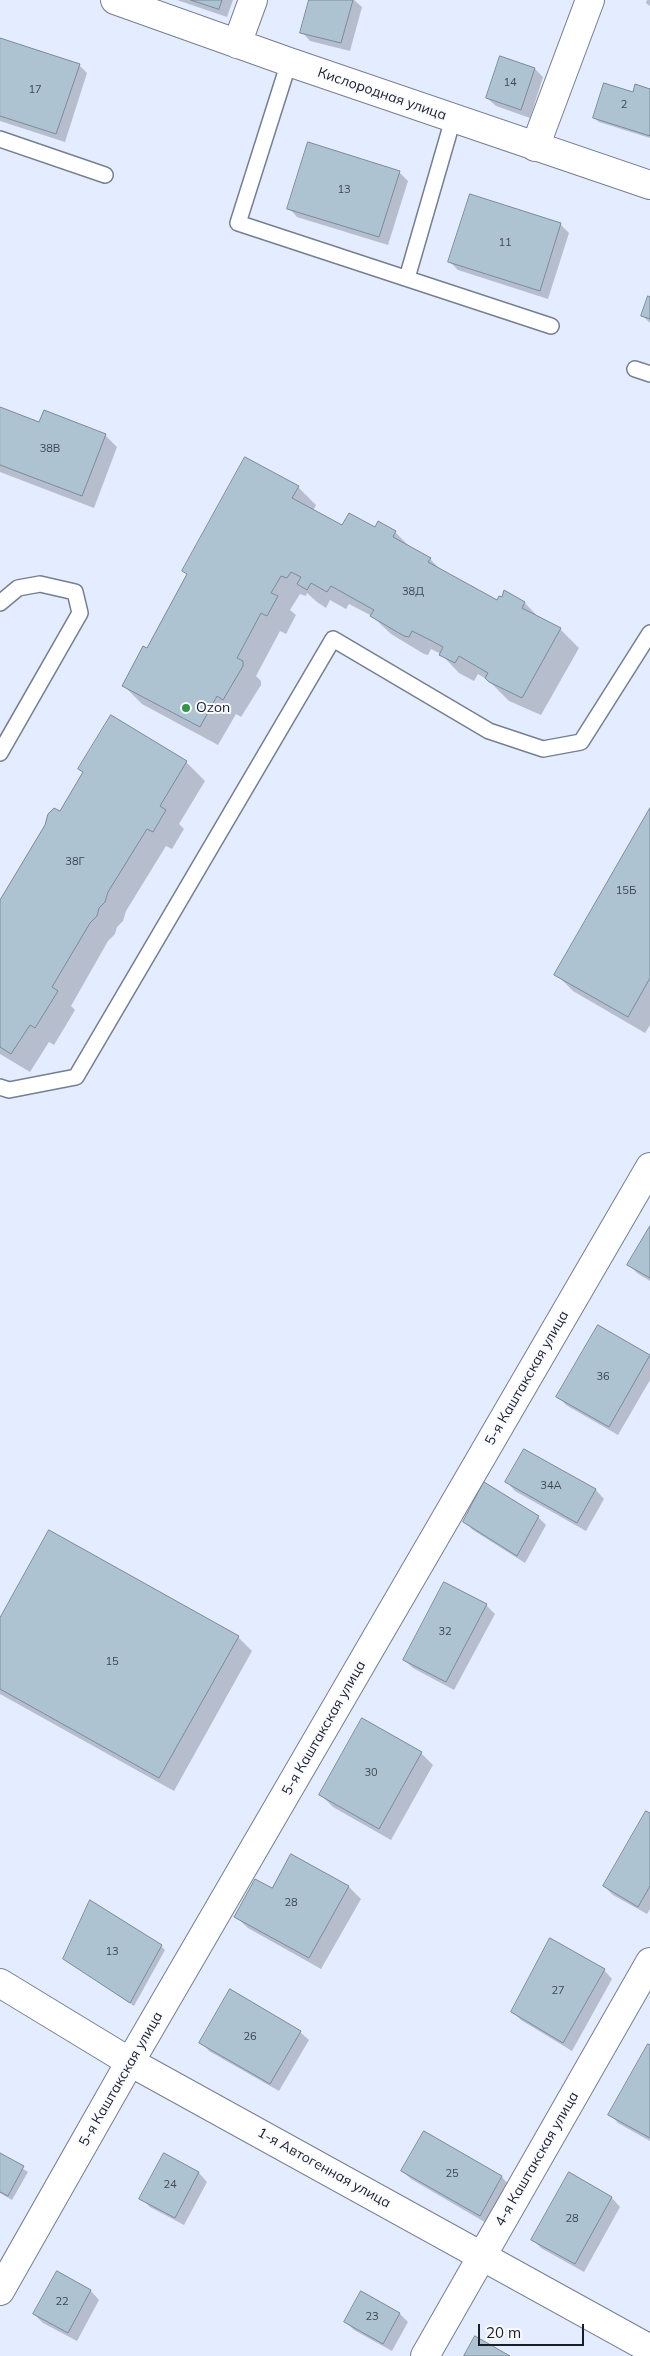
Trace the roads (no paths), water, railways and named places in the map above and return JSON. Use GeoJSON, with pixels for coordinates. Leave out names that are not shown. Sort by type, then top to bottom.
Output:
{"type":"FeatureCollection","features":[{"type":"Feature","properties":{"kind":"street","name":"Кислородная улица"},"geometry":{"type":"LineString","coordinates":[[115,0],[453,119],[650,185]]}},
{"type":"Feature","properties":{"kind":"street"},"geometry":{"type":"LineString","coordinates":[[237,44],[253,0]]}},
{"type":"Feature","properties":{"kind":"street"},"geometry":{"type":"LineString","coordinates":[[535,147],[590,0]]}},
{"type":"Feature","properties":{"kind":"street","name":"5-я Каштакская улица"},"geometry":{"type":"LineString","coordinates":[[0,2291],[130,2062],[650,1167]]}},
{"type":"Feature","properties":{"kind":"street","name":"4-я Каштакская улица"},"geometry":{"type":"LineString","coordinates":[[425,2356],[650,1962]]}},
{"type":"Feature","properties":{"kind":"street","name":"1-я Автогенная улица"},"geometry":{"type":"LineString","coordinates":[[0,1983],[130,2062],[482,2254],[650,2349]]}},
{"type":"Feature","properties":{"kind":"lane"},"geometry":{"type":"LineString","coordinates":[[289,62],[238,223],[551,326]]}},
{"type":"Feature","properties":{"kind":"lane"},"geometry":{"type":"LineString","coordinates":[[407,278],[453,119]]}},
{"type":"Feature","properties":{"kind":"lane"},"geometry":{"type":"LineString","coordinates":[[0,139],[106,175]]}},
{"type":"Feature","properties":{"kind":"lane"},"geometry":{"type":"LineString","coordinates":[[635,369],[650,374]]}},
{"type":"Feature","properties":{"kind":"lane"},"geometry":{"type":"LineString","coordinates":[[0,604],[18,588],[40,584],[75,592],[80,613],[0,753]]}},
{"type":"Feature","properties":{"kind":"lane"},"geometry":{"type":"LineString","coordinates":[[0,1087],[9,1090],[52,1084],[76,1077],[333,639],[489,731],[543,749],[581,742],[650,633]]}},
{"type":"Feature","properties":{"kind":"place","name":"Ozon"},"geometry":{"type":"Point","coordinates":[186,708]}}]}
